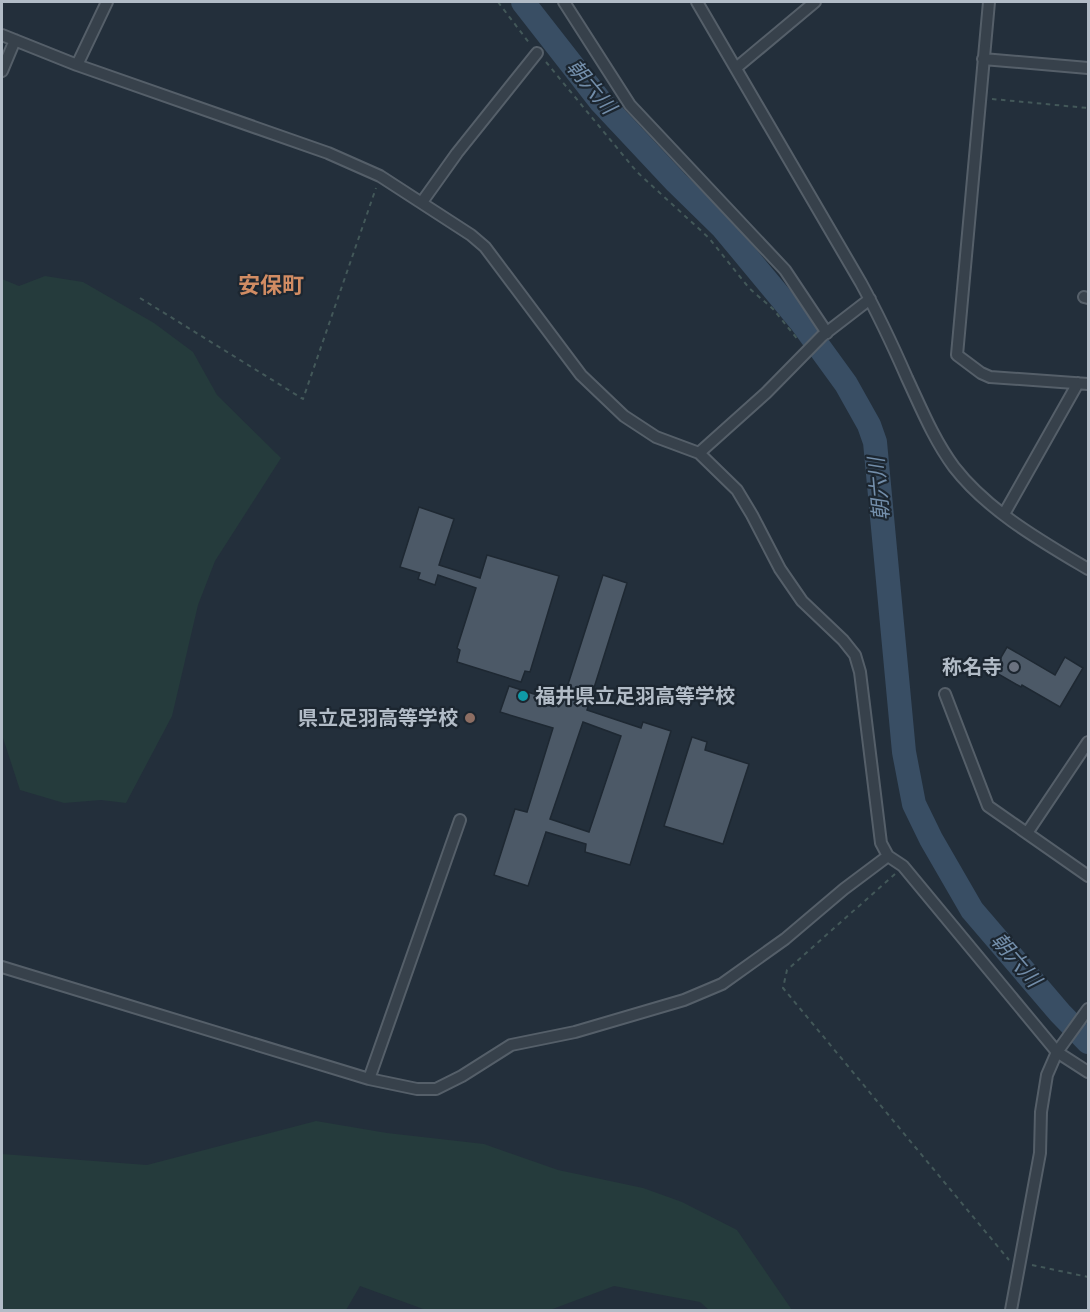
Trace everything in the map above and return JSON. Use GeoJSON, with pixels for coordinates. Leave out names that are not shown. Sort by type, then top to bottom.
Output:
{"type":"FeatureCollection","features":[{"type":"Feature","properties":{"kind":"street"},"geometry":{"type":"LineString","coordinates":[[76,65],[107,2]]}},
{"type":"Feature","properties":{"kind":"street"},"geometry":{"type":"LineString","coordinates":[[564,2],[630,105],[786,270],[824,334]]}},
{"type":"Feature","properties":{"kind":"street"},"geometry":{"type":"LineString","coordinates":[[696,2],[870,299],[934,436],[955,467],[975,489],[1004,514],[1089,569]]}},
{"type":"Feature","properties":{"kind":"street"},"geometry":{"type":"LineString","coordinates":[[736,68],[815,2]]}},
{"type":"Feature","properties":{"kind":"street"},"geometry":{"type":"LineString","coordinates":[[988,2],[957,355],[990,377],[1083,383],[1004,514]]}},
{"type":"Feature","properties":{"kind":"street"},"geometry":{"type":"LineString","coordinates":[[2,34],[76,65],[328,153],[380,176],[423,202],[485,247],[581,375],[624,416],[656,438],[699,453],[737,490],[780,569],[802,601],[843,640],[855,655],[860,672],[881,843],[888,856],[903,867],[1060,1048],[1089,1072]]}},
{"type":"Feature","properties":{"kind":"street"},"geometry":{"type":"LineString","coordinates":[[2,71],[15,40]]}},
{"type":"Feature","properties":{"kind":"street"},"geometry":{"type":"LineString","coordinates":[[423,202],[457,153],[537,53]]}},
{"type":"Feature","properties":{"kind":"street"},"geometry":{"type":"LineString","coordinates":[[983,59],[1089,68]]}},
{"type":"Feature","properties":{"kind":"street"},"geometry":{"type":"LineString","coordinates":[[699,453],[766,393],[824,334],[870,299]]}},
{"type":"Feature","properties":{"kind":"street"},"geometry":{"type":"LineString","coordinates":[[945,694],[988,806],[1088,873]]}},
{"type":"Feature","properties":{"kind":"street"},"geometry":{"type":"LineString","coordinates":[[1027,833],[1089,742]]}},
{"type":"Feature","properties":{"kind":"street"},"geometry":{"type":"LineString","coordinates":[[369,1079],[460,820]]}},
{"type":"Feature","properties":{"kind":"street"},"geometry":{"type":"LineString","coordinates":[[2,967],[369,1079],[417,1089],[436,1089],[462,1076],[511,1045],[585,1030],[694,996],[722,984],[784,939],[844,888],[888,856]]}},
{"type":"Feature","properties":{"kind":"street"},"geometry":{"type":"LineString","coordinates":[[1011,1311],[1040,1153],[1041,1112],[1047,1075],[1060,1048],[1085,1014]]}},
{"type":"Feature","properties":{"kind":"path"},"geometry":{"type":"LineString","coordinates":[[498,2],[537,53],[637,172],[709,238],[749,288],[773,309],[807,351]]}},
{"type":"Feature","properties":{"kind":"path"},"geometry":{"type":"LineString","coordinates":[[980,97],[1089,108]]}},
{"type":"Feature","properties":{"kind":"path"},"geometry":{"type":"LineString","coordinates":[[141,298],[303,399],[380,176]]}},
{"type":"Feature","properties":{"kind":"path"},"geometry":{"type":"LineString","coordinates":[[903,867],[787,970],[783,988],[1019,1267],[1089,1277]]}},
{"type":"Feature","properties":{"kind":"green space"},"geometry":{"type":"Polygon","coordinates":[[[45,276],[83,282],[154,323],[193,352],[217,395],[281,458],[215,561],[198,605],[172,716],[126,803],[101,800],[64,803],[20,790],[2,735],[2,279],[19,286],[45,276]]]}},
{"type":"Feature","properties":{"kind":"green space"},"geometry":{"type":"Polygon","coordinates":[[[316,1121],[387,1133],[484,1144],[558,1170],[643,1188],[682,1202],[737,1230],[792,1310],[709,1310],[700,1302],[614,1286],[550,1310],[426,1310],[360,1286],[346,1310],[2,1310],[2,1154],[147,1165],[316,1121]]]}},
{"type":"Feature","properties":{"kind":"building"},"geometry":{"type":"Polygon","coordinates":[[[419,507],[454,519],[439,565],[480,578],[487,555],[559,576],[530,672],[525,671],[521,682],[457,662],[460,650],[457,648],[476,588],[438,575],[435,585],[418,579],[420,573],[400,567],[419,507]]]}},
{"type":"Feature","properties":{"kind":"building"},"geometry":{"type":"Polygon","coordinates":[[[603,575],[627,583],[587,710],[641,728],[643,722],[671,731],[630,865],[585,852],[586,844],[546,832],[528,886],[494,875],[515,809],[527,812],[553,728],[500,712],[509,686],[562,703],[603,575]],[[583,722],[550,819],[589,832],[621,736],[583,722]]]}},
{"type":"Feature","properties":{"kind":"building"},"geometry":{"type":"Polygon","coordinates":[[[1007,647],[1055,675],[1065,657],[1083,668],[1060,707],[993,671],[1007,647]]]}},
{"type":"Feature","properties":{"kind":"building"},"geometry":{"type":"Polygon","coordinates":[[[692,737],[707,742],[705,750],[749,764],[723,844],[664,826],[692,737]]]}},
{"type":"Feature","properties":{"kind":"waterway","name":"朝六川"},"geometry":{"type":"LineString","coordinates":[[523,2],[601,102],[723,228],[801,322],[846,384],[869,425],[875,442],[904,752],[914,804],[931,839],[972,910],[1060,1013],[1088,1042]]}},
{"type":"Feature","properties":{"kind":"place","name":"称名寺"},"geometry":{"type":"Point","coordinates":[1014,667]}},
{"type":"Feature","properties":{"kind":"place","name":"福井県立足羽高等学校"},"geometry":{"type":"Point","coordinates":[523,696]}},
{"type":"Feature","properties":{"kind":"place","name":"県立足羽高等学校"},"geometry":{"type":"Point","coordinates":[470,718]}},
{"type":"Feature","properties":{"kind":"district","name":"安保町"},"geometry":{"type":"Point","coordinates":[271,285]}}]}
